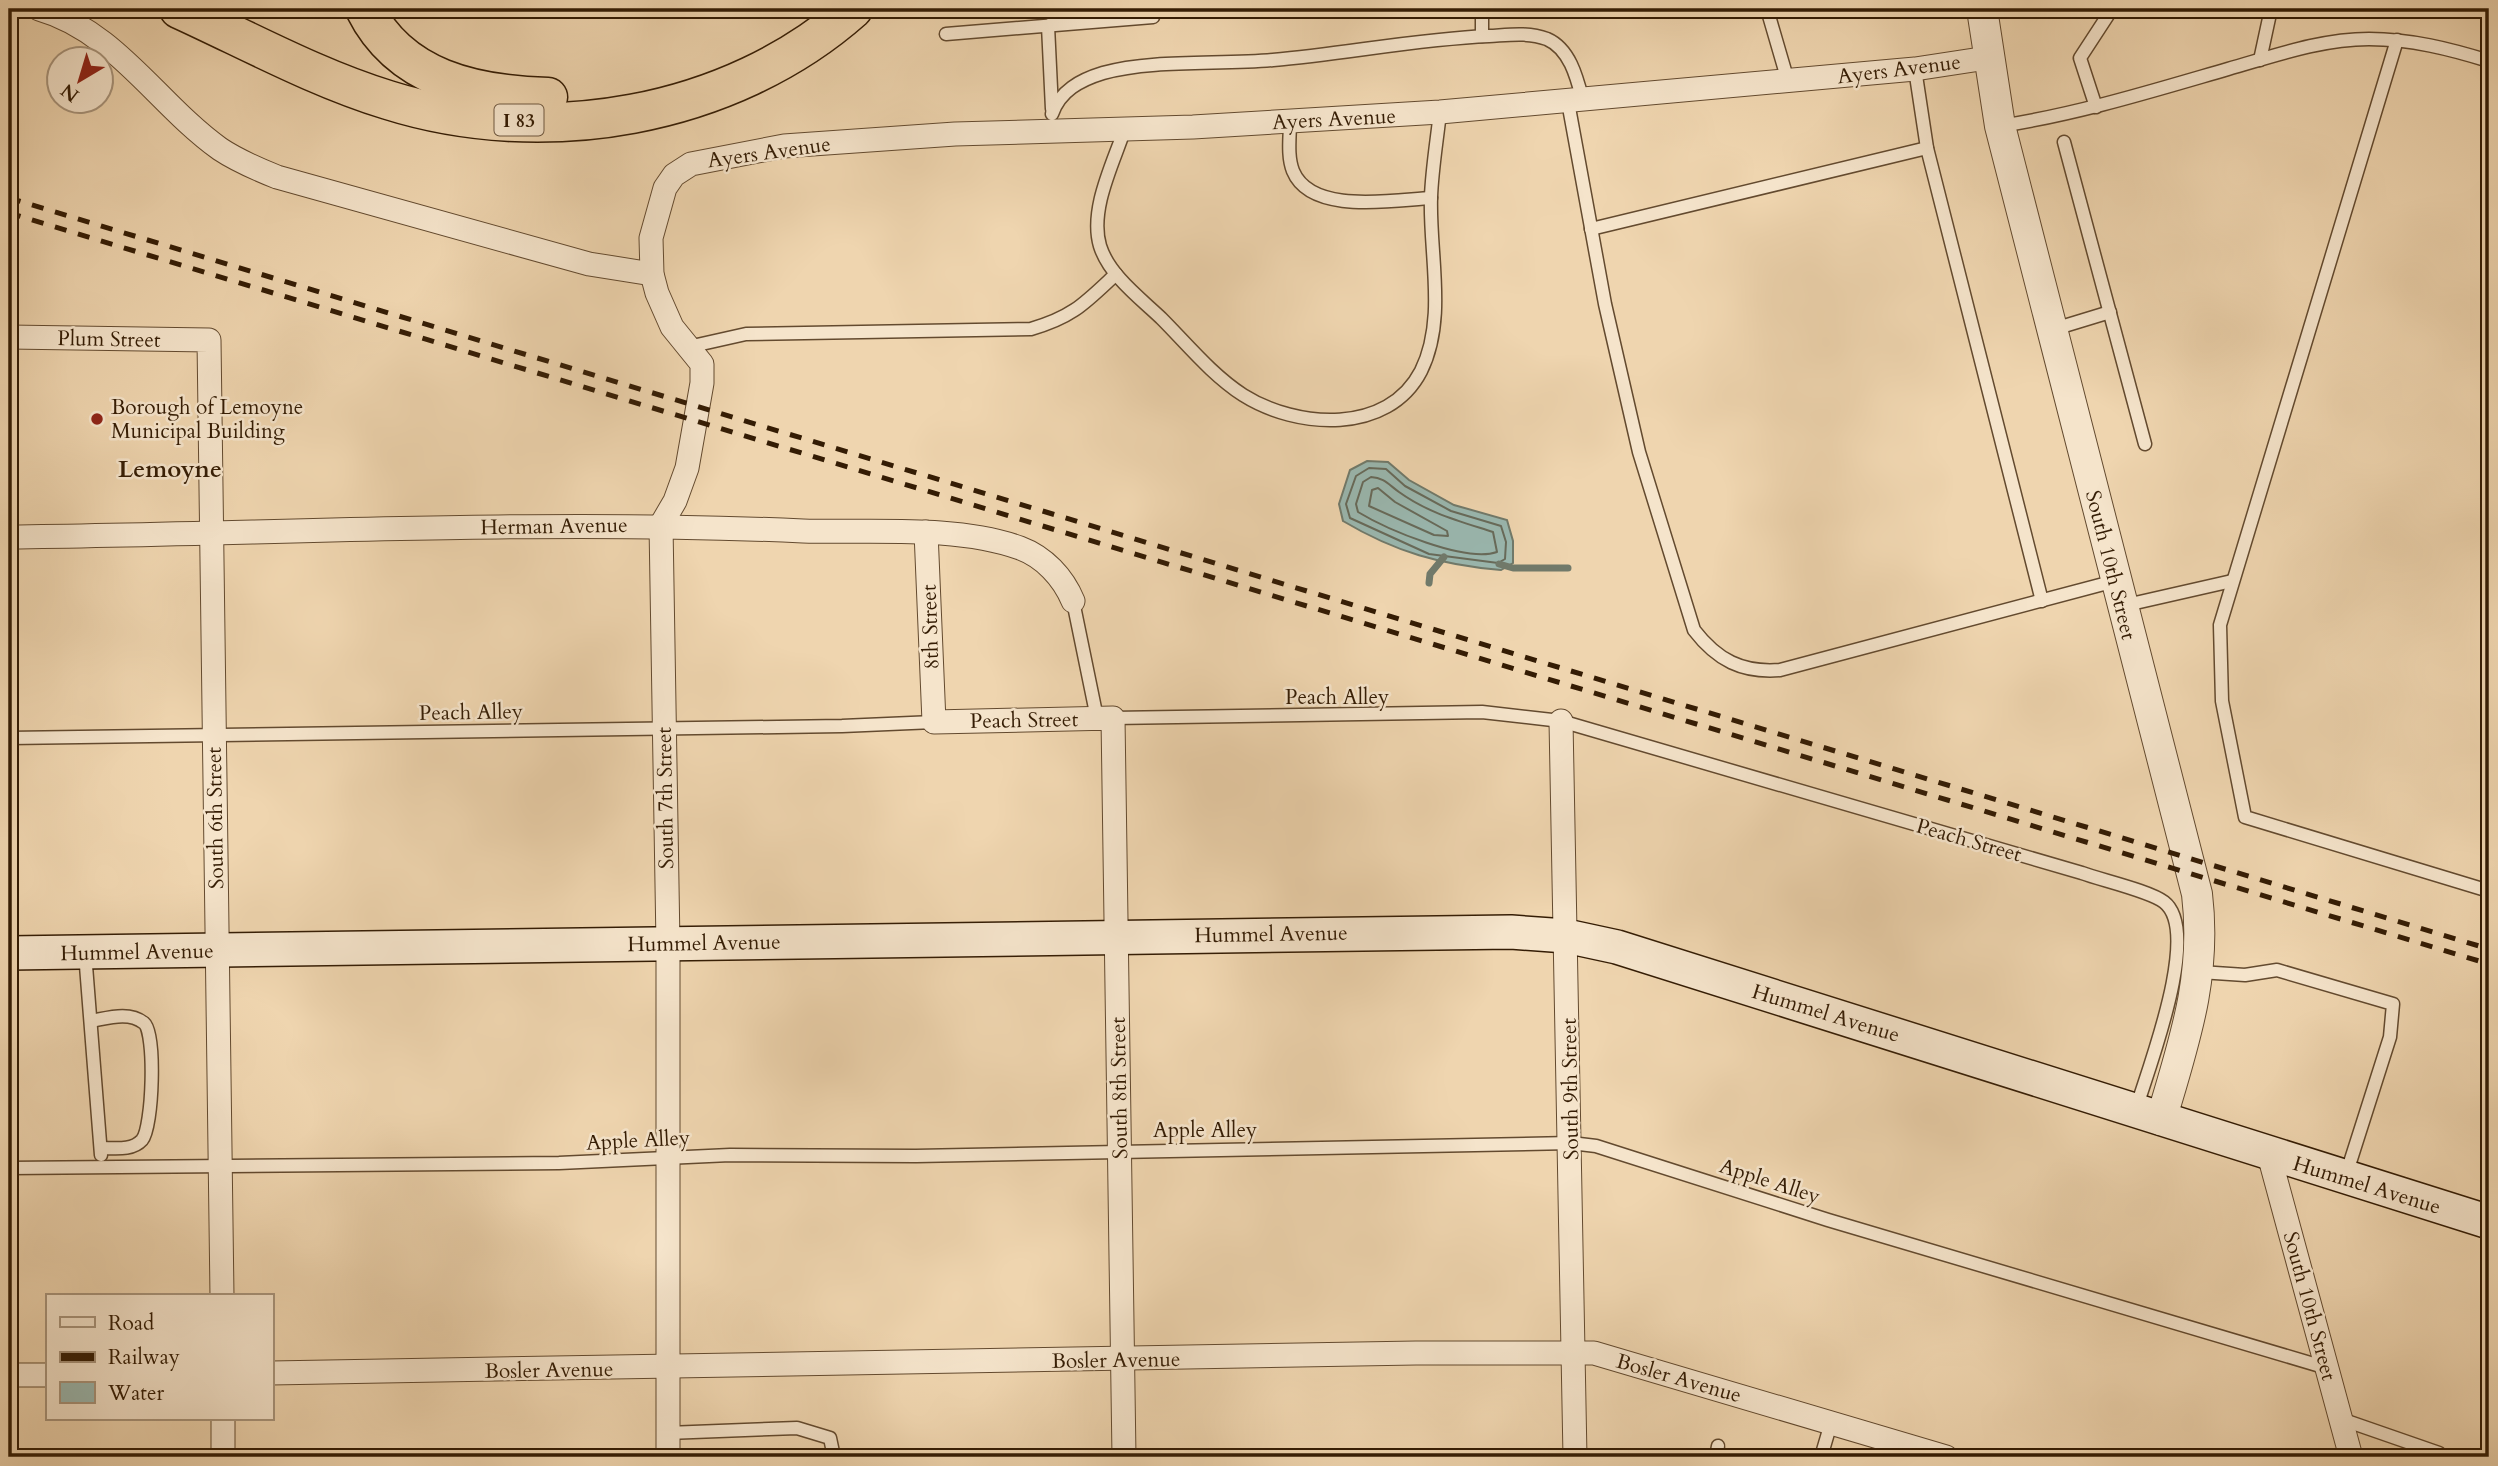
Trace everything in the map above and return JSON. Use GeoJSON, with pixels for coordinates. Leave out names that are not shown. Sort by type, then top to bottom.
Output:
{"type":"FeatureCollection","features":[{"type":"Feature","properties":{"kind":"highway","name":"I 83"},"geometry":{"type":"LineString","coordinates":[[179,9],[388,100],[464,118],[587,121],[670,105],[725,88],[789,56],[853,9]]}},
{"type":"Feature","properties":{"kind":"highway"},"geometry":{"type":"LineString","coordinates":[[365,9],[383,41],[401,58],[431,74],[473,88],[515,96],[562,97],[607,93],[674,79],[759,43],[811,9]]}},
{"type":"Feature","properties":{"kind":"main road","name":"Hummel Avenue"},"geometry":{"type":"LineString","coordinates":[[9,953],[1498,932],[1566,936],[1617,947],[2345,1179],[2489,1222]]}},
{"type":"Feature","properties":{"kind":"street"},"geometry":{"type":"LineString","coordinates":[[39,9],[76,23],[104,42],[183,117],[240,162],[277,177],[589,264],[652,274]]}},
{"type":"Feature","properties":{"kind":"street","name":"South 10th Street"},"geometry":{"type":"LineString","coordinates":[[1982,9],[1987,58],[2000,127],[2197,894],[2201,927],[2200,972],[2193,1013],[2148,1116]]}},
{"type":"Feature","properties":{"kind":"street","name":"Ayers Avenue"},"geometry":{"type":"LineString","coordinates":[[681,169],[728,154],[784,146],[1052,122],[1125,128],[1440,112],[1576,102],[1915,69],[1987,58]]}},
{"type":"Feature","properties":{"kind":"street","name":"South 7th Street"},"geometry":{"type":"LineString","coordinates":[[667,1457],[668,944],[661,525],[675,501],[687,468],[702,383],[702,364],[672,327],[652,274],[651,238],[656,211],[665,188],[681,169]]}},
{"type":"Feature","properties":{"kind":"street","name":"Plum Street"},"geometry":{"type":"LineString","coordinates":[[9,337],[209,340]]}},
{"type":"Feature","properties":{"kind":"street","name":"South 6th Street"},"geometry":{"type":"LineString","coordinates":[[209,340],[222,1294]]}},
{"type":"Feature","properties":{"kind":"street","name":"Herman Avenue"},"geometry":{"type":"LineString","coordinates":[[9,537],[661,525],[875,534],[957,534],[1019,548],[1054,570],[1073,601]]}},
{"type":"Feature","properties":{"kind":"street","name":"8th Street"},"geometry":{"type":"LineString","coordinates":[[926,533],[934,722]]}},
{"type":"Feature","properties":{"kind":"street","name":"Peach Street"},"geometry":{"type":"LineString","coordinates":[[934,722],[1105,718]]}},
{"type":"Feature","properties":{"kind":"street","name":"South 8th Street"},"geometry":{"type":"LineString","coordinates":[[1105,718],[1118,937],[1125,1457]]}},
{"type":"Feature","properties":{"kind":"street","name":"South 9th Street"},"geometry":{"type":"LineString","coordinates":[[1561,720],[1576,1457]]}},
{"type":"Feature","properties":{"kind":"street","name":"South 10th Street"},"geometry":{"type":"LineString","coordinates":[[2269,1155],[2351,1457]]}},
{"type":"Feature","properties":{"kind":"street","name":"Bosler Avenue"},"geometry":{"type":"LineString","coordinates":[[273,1373],[1594,1353],[1946,1457]]}},
{"type":"Feature","properties":{"kind":"street"},"geometry":{"type":"LineString","coordinates":[[9,1375],[46,1375]]}},
{"type":"Feature","properties":{"kind":"street"},"geometry":{"type":"LineString","coordinates":[[223,1420],[223,1457]]}},
{"type":"Feature","properties":{"kind":"lane"},"geometry":{"type":"LineString","coordinates":[[1048,26],[1075,9]]}},
{"type":"Feature","properties":{"kind":"lane"},"geometry":{"type":"LineString","coordinates":[[1482,9],[1482,36]]}},
{"type":"Feature","properties":{"kind":"lane"},"geometry":{"type":"LineString","coordinates":[[1767,9],[1788,81]]}},
{"type":"Feature","properties":{"kind":"lane"},"geometry":{"type":"LineString","coordinates":[[2096,107],[2080,58],[2112,9]]}},
{"type":"Feature","properties":{"kind":"lane"},"geometry":{"type":"LineString","coordinates":[[2260,60],[2271,9]]}},
{"type":"Feature","properties":{"kind":"lane"},"geometry":{"type":"LineString","coordinates":[[946,34],[1153,17]]}},
{"type":"Feature","properties":{"kind":"lane"},"geometry":{"type":"LineString","coordinates":[[1048,26],[1052,122]]}},
{"type":"Feature","properties":{"kind":"lane"},"geometry":{"type":"LineString","coordinates":[[1052,122],[1058,98],[1075,85],[1103,73],[1129,68],[1273,60],[1482,36],[1531,34],[1549,40],[1564,51],[1576,102],[1591,229],[1639,452],[1694,630],[1707,647],[1724,660],[1743,669],[1780,670],[2042,601],[2232,581]]}},
{"type":"Feature","properties":{"kind":"lane"},"geometry":{"type":"LineString","coordinates":[[2000,127],[2063,116],[2336,41],[2397,40],[2432,44],[2489,61]]}},
{"type":"Feature","properties":{"kind":"lane"},"geometry":{"type":"LineString","coordinates":[[2397,40],[2220,625],[2222,701],[2245,817],[2489,891]]}},
{"type":"Feature","properties":{"kind":"lane"},"geometry":{"type":"LineString","coordinates":[[1915,69],[1927,148],[2042,601]]}},
{"type":"Feature","properties":{"kind":"lane"},"geometry":{"type":"LineString","coordinates":[[1125,128],[1101,203],[1098,228],[1100,246],[1116,274],[1219,376],[1242,394],[1267,408],[1294,415],[1329,420],[1356,419],[1393,405],[1410,389],[1422,368],[1435,302],[1431,198],[1440,112]]}},
{"type":"Feature","properties":{"kind":"lane"},"geometry":{"type":"LineString","coordinates":[[1290,121],[1294,174],[1304,186],[1320,197],[1370,202],[1431,198]]}},
{"type":"Feature","properties":{"kind":"lane"},"geometry":{"type":"LineString","coordinates":[[2064,142],[2145,444]]}},
{"type":"Feature","properties":{"kind":"lane"},"geometry":{"type":"LineString","coordinates":[[1591,229],[1927,148]]}},
{"type":"Feature","properties":{"kind":"lane"},"geometry":{"type":"LineString","coordinates":[[688,347],[746,334],[1031,329],[1062,320],[1080,308],[1116,274]]}},
{"type":"Feature","properties":{"kind":"lane"},"geometry":{"type":"LineString","coordinates":[[2051,330],[2110,312]]}},
{"type":"Feature","properties":{"kind":"lane"},"geometry":{"type":"LineString","coordinates":[[1073,601],[1105,718]]}},
{"type":"Feature","properties":{"kind":"lane","name":"Peach Alley"},"geometry":{"type":"LineString","coordinates":[[1105,718],[1482,712],[1561,720]]}},
{"type":"Feature","properties":{"kind":"lane","name":"Peach Street"},"geometry":{"type":"LineString","coordinates":[[1561,720],[2082,873],[2162,901],[2175,919],[2177,967],[2148,1116]]}},
{"type":"Feature","properties":{"kind":"lane","name":"Peach Alley"},"geometry":{"type":"LineString","coordinates":[[9,738],[934,722]]}},
{"type":"Feature","properties":{"kind":"lane"},"geometry":{"type":"LineString","coordinates":[[85,953],[103,1166]]}},
{"type":"Feature","properties":{"kind":"lane"},"geometry":{"type":"LineString","coordinates":[[2200,972],[2245,975],[2277,970],[2393,1004],[2390,1037],[2345,1179]]}},
{"type":"Feature","properties":{"kind":"lane"},"geometry":{"type":"LineString","coordinates":[[91,1021],[123,1016],[135,1018],[145,1024],[151,1038],[150,1120],[144,1136],[131,1147],[101,1148]]}},
{"type":"Feature","properties":{"kind":"lane","name":"Apple Alley"},"geometry":{"type":"LineString","coordinates":[[9,1168],[219,1163],[559,1163],[669,1157],[916,1156],[1571,1143],[1596,1146],[1906,1243],[2327,1368]]}},
{"type":"Feature","properties":{"kind":"lane"},"geometry":{"type":"LineString","coordinates":[[2341,1419],[2439,1453],[2438,1457]]}},
{"type":"Feature","properties":{"kind":"lane"},"geometry":{"type":"LineString","coordinates":[[1821,1457],[1831,1423]]}},
{"type":"Feature","properties":{"kind":"lane"},"geometry":{"type":"LineString","coordinates":[[667,1433],[797,1428],[830,1438],[834,1457]]}},
{"type":"Feature","properties":{"kind":"water"},"geometry":{"type":"Polygon","coordinates":[[[1367,461],[1388,462],[1409,480],[1454,505],[1507,520],[1513,541],[1513,563],[1501,570],[1458,565],[1400,549],[1343,521],[1339,504],[1350,470],[1367,461]]]}},
{"type":"Feature","properties":{"kind":"waterway"},"geometry":{"type":"LineString","coordinates":[[1429,583],[1430,574],[1444,557]]}},
{"type":"Feature","properties":{"kind":"waterway"},"geometry":{"type":"LineString","coordinates":[[1499,564],[1513,568],[1568,568]]}},
{"type":"Feature","properties":{"kind":"railway"},"geometry":{"type":"LineString","coordinates":[[9,198],[2489,949]]}},
{"type":"Feature","properties":{"kind":"railway"},"geometry":{"type":"LineString","coordinates":[[9,213],[2489,964]]}},
{"type":"Feature","properties":{"kind":"place","name":"Borough of Lemoyne Municipal Building"},"geometry":{"type":"Point","coordinates":[97,419]}},
{"type":"Feature","properties":{"kind":"district","name":"Lemoyne"},"geometry":{"type":"Point","coordinates":[170,469]}}]}
